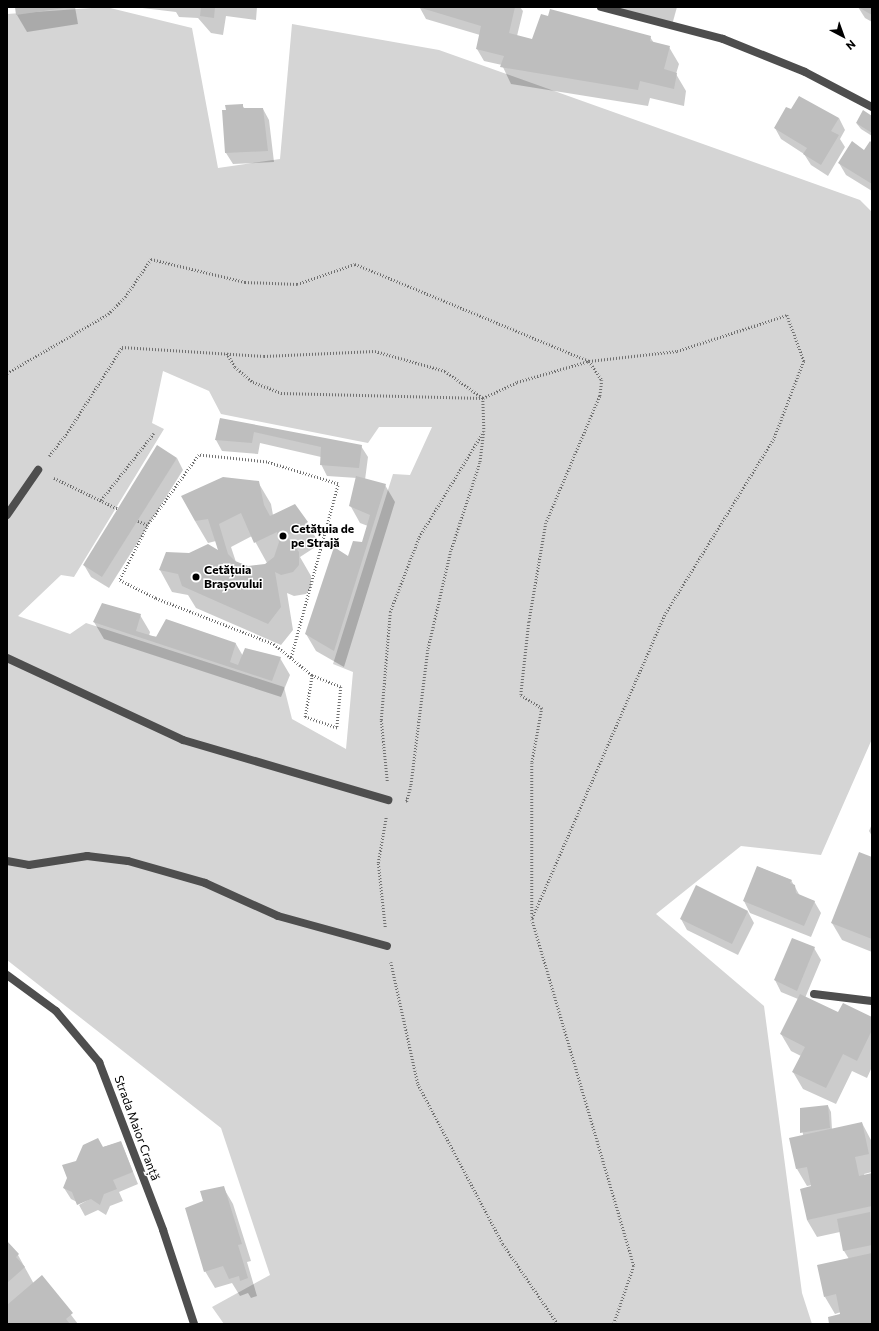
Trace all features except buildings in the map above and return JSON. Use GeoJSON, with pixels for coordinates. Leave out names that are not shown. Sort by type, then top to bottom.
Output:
{"type":"FeatureCollection","features":[{"type":"Feature","properties":{"kind":"street"},"geometry":{"type":"LineString","coordinates":[[600,7],[723,39],[805,72],[872,107]]}},
{"type":"Feature","properties":{"kind":"street"},"geometry":{"type":"LineString","coordinates":[[7,515],[38,470]]}},
{"type":"Feature","properties":{"kind":"street"},"geometry":{"type":"LineString","coordinates":[[7,658],[183,740],[388,800]]}},
{"type":"Feature","properties":{"kind":"street"},"geometry":{"type":"LineString","coordinates":[[7,861],[29,865],[87,856],[128,862],[205,883],[278,916],[387,946]]}},
{"type":"Feature","properties":{"kind":"street","name":"Strada Maior Cranță"},"geometry":{"type":"LineString","coordinates":[[7,975],[56,1011],[99,1062],[163,1230],[194,1324]]}},
{"type":"Feature","properties":{"kind":"street"},"geometry":{"type":"LineString","coordinates":[[814,994],[872,1001]]}},
{"type":"Feature","properties":{"kind":"path"},"geometry":{"type":"LineString","coordinates":[[7,373],[108,314],[124,297],[151,259],[245,282],[297,284],[355,264],[589,361],[602,380],[600,396],[546,523],[529,622],[521,695],[542,708],[532,763],[532,919],[634,1266],[614,1324]]}},
{"type":"Feature","properties":{"kind":"path"},"geometry":{"type":"LineString","coordinates":[[227,353],[235,367],[253,382],[281,393],[483,398],[517,382],[589,361],[677,351],[787,316],[804,361],[774,440],[665,615],[532,919]]}},
{"type":"Feature","properties":{"kind":"path"},"geometry":{"type":"LineString","coordinates":[[118,509],[38,470],[69,430],[122,347],[264,356],[375,351],[445,371],[483,398]]}},
{"type":"Feature","properties":{"kind":"path"},"geometry":{"type":"LineString","coordinates":[[388,800],[407,801],[411,786],[428,650],[451,551],[480,463],[484,431],[483,398]]}},
{"type":"Feature","properties":{"kind":"path"},"geometry":{"type":"LineString","coordinates":[[484,431],[419,537],[390,612],[381,720],[388,800],[378,863],[387,946],[418,1084],[503,1244],[558,1324]]}},
{"type":"Feature","properties":{"kind":"path"},"geometry":{"type":"LineString","coordinates":[[101,500],[154,433]]}},
{"type":"Feature","properties":{"kind":"path"},"geometry":{"type":"LineString","coordinates":[[291,657],[338,484],[267,462],[199,455],[148,525],[120,580],[156,598],[274,644],[312,675],[341,687],[337,728],[305,717],[312,675]]}},
{"type":"Feature","properties":{"kind":"path"},"geometry":{"type":"LineString","coordinates":[[138,521],[148,525]]}},
{"type":"Feature","properties":{"kind":"shaded area"},"geometry":{"type":"Polygon","coordinates":[[[106,7],[192,28],[218,168],[280,159],[292,24],[439,50],[860,200],[872,212],[872,739],[821,855],[741,846],[656,914],[764,1006],[802,1293],[812,1324],[224,1324],[212,1307],[270,1275],[221,1128],[7,960],[7,14],[106,7]],[[163,371],[152,423],[164,429],[74,577],[61,575],[18,616],[70,634],[86,623],[284,687],[292,719],[346,749],[353,672],[333,664],[393,474],[410,475],[432,427],[379,427],[368,443],[221,414],[209,391],[163,371]]]}},
{"type":"Feature","properties":{"kind":"place","name":"Cetățuia de pe Strajă"},"geometry":{"type":"Point","coordinates":[283,536]}},
{"type":"Feature","properties":{"kind":"place","name":"Cetățuia Brașovului"},"geometry":{"type":"Point","coordinates":[196,577]}}]}
